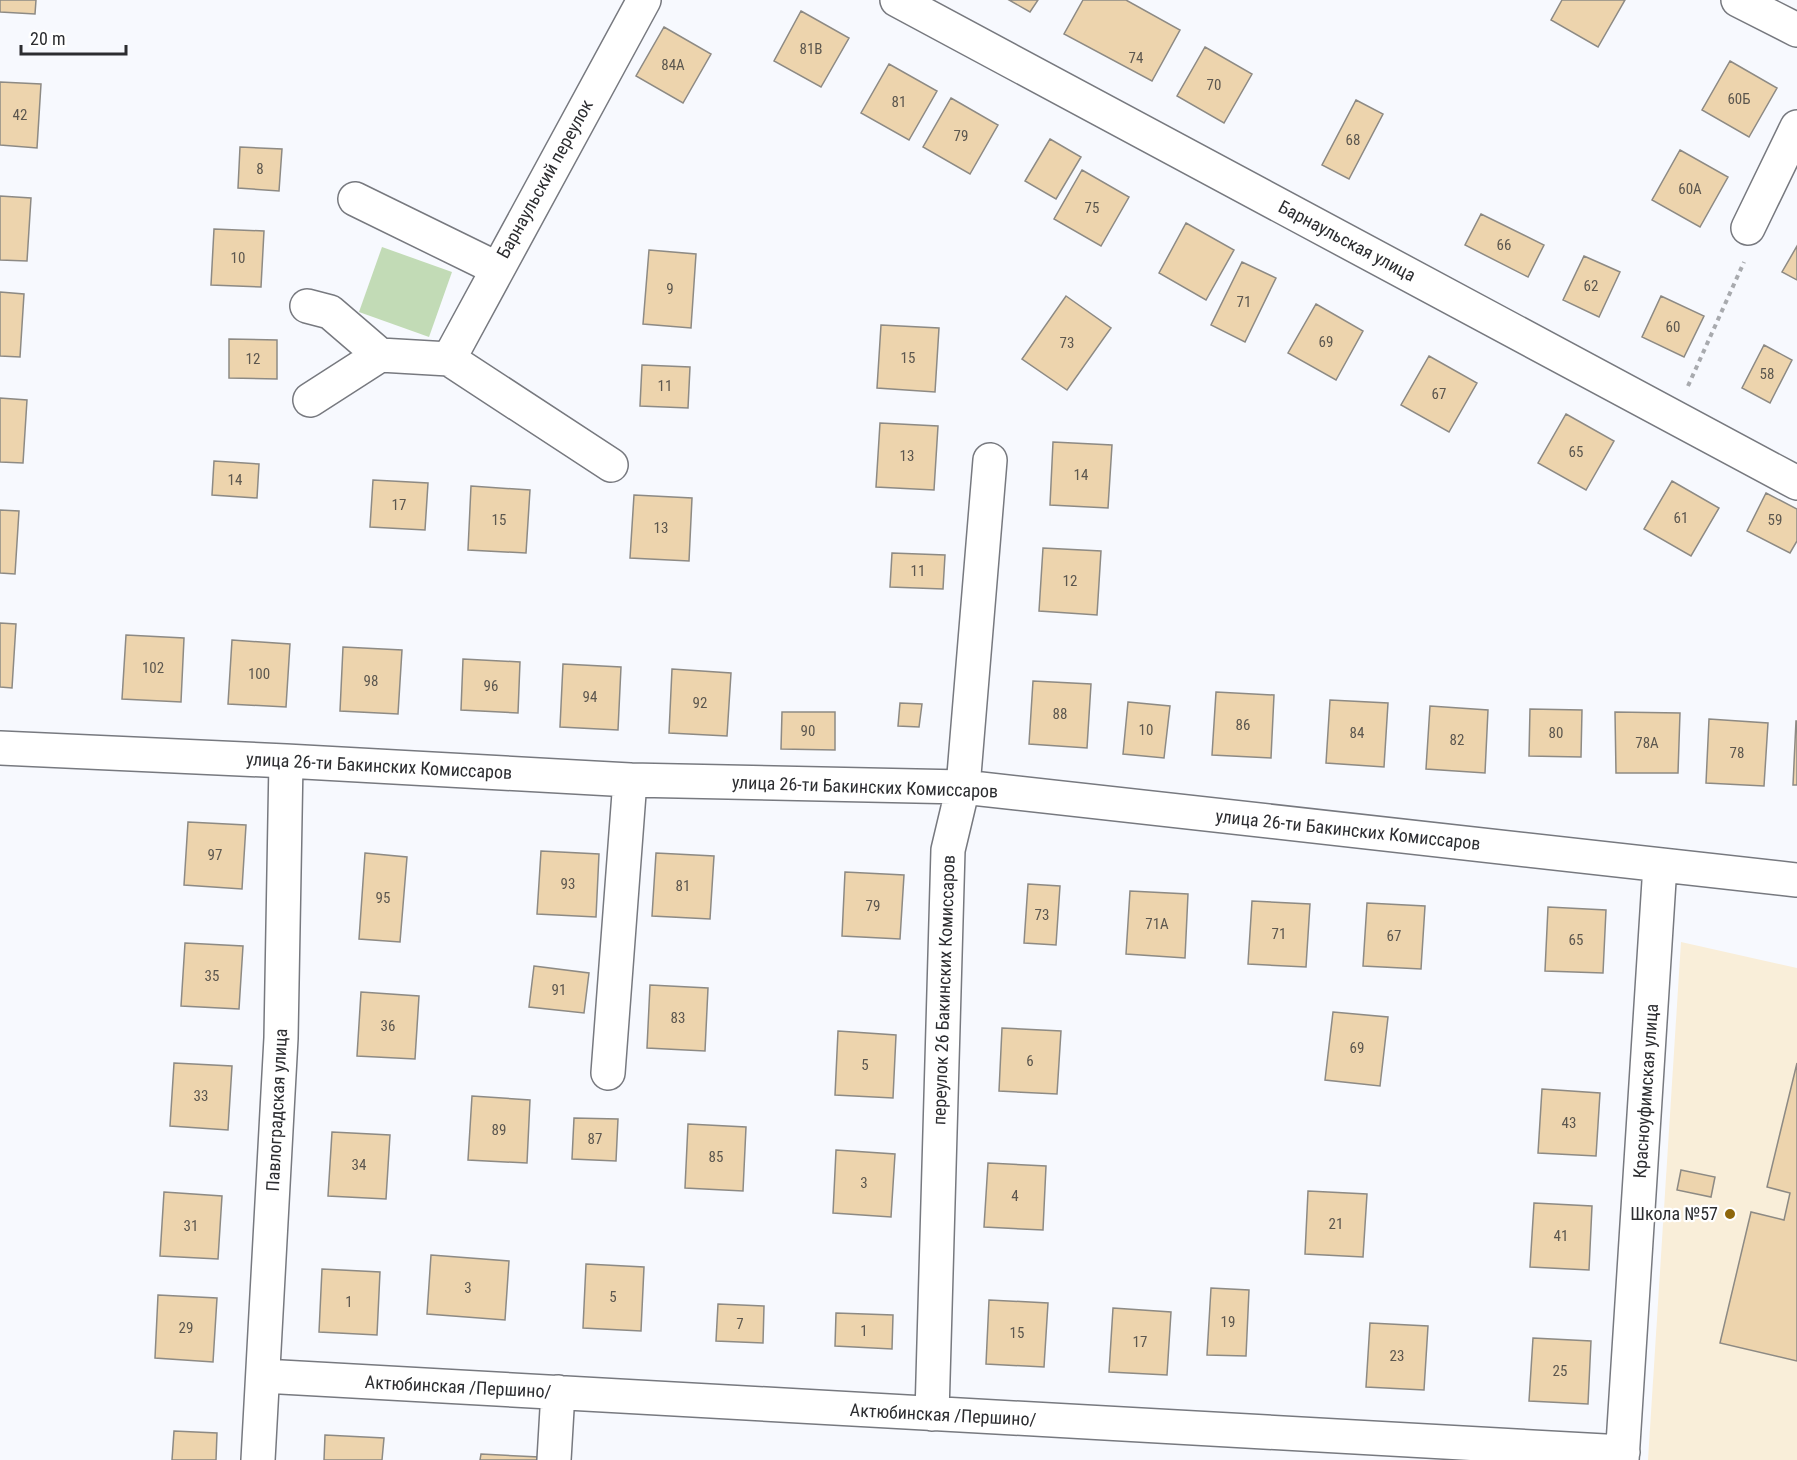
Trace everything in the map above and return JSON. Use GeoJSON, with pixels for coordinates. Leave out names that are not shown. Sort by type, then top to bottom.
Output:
{"type":"FeatureCollection","features":[{"type":"Feature","properties":{"kind":"street","name":"Барнаульский переулок"},"geometry":{"type":"LineString","coordinates":[[448,359],[644,0]]}},
{"type":"Feature","properties":{"kind":"street","name":"Барнаульская улица"},"geometry":{"type":"LineString","coordinates":[[897,0],[1797,483]]}},
{"type":"Feature","properties":{"kind":"street"},"geometry":{"type":"LineString","coordinates":[[1737,0],[1797,30]]}},
{"type":"Feature","properties":{"kind":"street"},"geometry":{"type":"LineString","coordinates":[[1748,228],[1797,127]]}},
{"type":"Feature","properties":{"kind":"street"},"geometry":{"type":"LineString","coordinates":[[355,199],[496,268]]}},
{"type":"Feature","properties":{"kind":"street"},"geometry":{"type":"LineString","coordinates":[[307,306],[330,312],[380,354],[448,359],[610,465]]}},
{"type":"Feature","properties":{"kind":"street"},"geometry":{"type":"LineString","coordinates":[[310,400],[380,354]]}},
{"type":"Feature","properties":{"kind":"street","name":"переулок 26 Бакинских Комиссаров"},"geometry":{"type":"LineString","coordinates":[[932,1414],[948,850],[963,787],[990,460]]}},
{"type":"Feature","properties":{"kind":"street","name":"улица 26-ти Бакинских Комиссаров"},"geometry":{"type":"LineString","coordinates":[[0,748],[630,780],[963,787],[1797,880]]}},
{"type":"Feature","properties":{"kind":"street","name":"Павлоградская улица"},"geometry":{"type":"LineString","coordinates":[[258,1460],[281,1038],[286,761]]}},
{"type":"Feature","properties":{"kind":"street"},"geometry":{"type":"LineString","coordinates":[[608,1073],[630,780]]}},
{"type":"Feature","properties":{"kind":"street","name":"Красноуфимская улица"},"geometry":{"type":"LineString","coordinates":[[1623,1456],[1660,865]]}},
{"type":"Feature","properties":{"kind":"street","name":"Актюбинская /Першино/"},"geometry":{"type":"LineString","coordinates":[[263,1376],[1623,1456]]}},
{"type":"Feature","properties":{"kind":"street"},"geometry":{"type":"LineString","coordinates":[[554,1460],[558,1392]]}},
{"type":"Feature","properties":{"kind":"path"},"geometry":{"type":"LineString","coordinates":[[1674,417],[1744,267],[1748,228]]}},
{"type":"Feature","properties":{"kind":"shaded area","name":"Школа №57"},"geometry":{"type":"Polygon","coordinates":[[[1681,942],[1797,968],[1797,1460],[1648,1460],[1681,942]]]}},
{"type":"Feature","properties":{"kind":"green space"},"geometry":{"type":"Polygon","coordinates":[[[382,247],[452,272],[429,337],[359,312],[382,247]]]}},
{"type":"Feature","properties":{"kind":"building"},"geometry":{"type":"Polygon","coordinates":[[[0,0],[36,0],[35,14],[0,12],[0,0]]]}},
{"type":"Feature","properties":{"kind":"building"},"geometry":{"type":"Polygon","coordinates":[[[1009,0],[1038,0],[1030,12],[1009,0]]]}},
{"type":"Feature","properties":{"kind":"building"},"geometry":{"type":"Polygon","coordinates":[[[1083,0],[1126,0],[1180,30],[1152,81],[1064,34],[1083,0]]]}},
{"type":"Feature","properties":{"kind":"building"},"geometry":{"type":"Polygon","coordinates":[[[1562,0],[1625,0],[1598,47],[1551,20],[1562,0]]]}},
{"type":"Feature","properties":{"kind":"building"},"geometry":{"type":"Polygon","coordinates":[[[801,11],[849,38],[821,87],[774,61],[801,11]]]}},
{"type":"Feature","properties":{"kind":"building"},"geometry":{"type":"Polygon","coordinates":[[[664,27],[711,54],[683,103],[636,76],[664,27]]]}},
{"type":"Feature","properties":{"kind":"building"},"geometry":{"type":"Polygon","coordinates":[[[1205,47],[1252,74],[1224,123],[1177,96],[1205,47]]]}},
{"type":"Feature","properties":{"kind":"building"},"geometry":{"type":"Polygon","coordinates":[[[1730,61],[1777,88],[1749,137],[1702,110],[1730,61]]]}},
{"type":"Feature","properties":{"kind":"building"},"geometry":{"type":"Polygon","coordinates":[[[889,64],[937,91],[909,140],[861,113],[889,64]]]}},
{"type":"Feature","properties":{"kind":"building"},"geometry":{"type":"Polygon","coordinates":[[[0,82],[41,84],[37,148],[0,145],[0,82]]]}},
{"type":"Feature","properties":{"kind":"building"},"geometry":{"type":"Polygon","coordinates":[[[951,98],[998,125],[970,174],[923,147],[951,98]]]}},
{"type":"Feature","properties":{"kind":"building"},"geometry":{"type":"Polygon","coordinates":[[[1356,100],[1383,114],[1349,179],[1322,165],[1356,100]]]}},
{"type":"Feature","properties":{"kind":"building"},"geometry":{"type":"Polygon","coordinates":[[[1050,139],[1081,157],[1056,199],[1025,181],[1050,139]]]}},
{"type":"Feature","properties":{"kind":"building"},"geometry":{"type":"Polygon","coordinates":[[[240,147],[282,149],[279,191],[238,188],[240,147]]]}},
{"type":"Feature","properties":{"kind":"building"},"geometry":{"type":"Polygon","coordinates":[[[1680,150],[1728,177],[1700,227],[1652,200],[1680,150]]]}},
{"type":"Feature","properties":{"kind":"building"},"geometry":{"type":"Polygon","coordinates":[[[1082,170],[1129,197],[1101,246],[1054,219],[1082,170]]]}},
{"type":"Feature","properties":{"kind":"building"},"geometry":{"type":"Polygon","coordinates":[[[0,196],[31,198],[27,261],[0,260],[0,196]]]}},
{"type":"Feature","properties":{"kind":"building"},"geometry":{"type":"Polygon","coordinates":[[[1481,214],[1544,245],[1528,277],[1465,245],[1481,214]]]}},
{"type":"Feature","properties":{"kind":"building"},"geometry":{"type":"Polygon","coordinates":[[[1186,223],[1234,250],[1206,300],[1159,273],[1186,223]]]}},
{"type":"Feature","properties":{"kind":"building"},"geometry":{"type":"Polygon","coordinates":[[[214,229],[264,231],[261,287],[211,285],[214,229]]]}},
{"type":"Feature","properties":{"kind":"building"},"geometry":{"type":"Polygon","coordinates":[[[1797,246],[1797,280],[1782,272],[1797,246]]]}},
{"type":"Feature","properties":{"kind":"building"},"geometry":{"type":"Polygon","coordinates":[[[649,250],[696,254],[691,328],[643,324],[649,250]]]}},
{"type":"Feature","properties":{"kind":"building"},"geometry":{"type":"Polygon","coordinates":[[[1584,256],[1620,272],[1599,317],[1563,300],[1584,256]]]}},
{"type":"Feature","properties":{"kind":"building"},"geometry":{"type":"Polygon","coordinates":[[[1242,262],[1276,278],[1245,342],[1211,325],[1242,262]]]}},
{"type":"Feature","properties":{"kind":"building"},"geometry":{"type":"Polygon","coordinates":[[[0,292],[24,294],[20,357],[0,356],[0,292]]]}},
{"type":"Feature","properties":{"kind":"building"},"geometry":{"type":"Polygon","coordinates":[[[1066,296],[1111,328],[1067,390],[1022,359],[1066,296]]]}},
{"type":"Feature","properties":{"kind":"building"},"geometry":{"type":"Polygon","coordinates":[[[1661,296],[1704,316],[1684,357],[1642,337],[1661,296]]]}},
{"type":"Feature","properties":{"kind":"building"},"geometry":{"type":"Polygon","coordinates":[[[1316,304],[1363,331],[1336,380],[1288,353],[1316,304]]]}},
{"type":"Feature","properties":{"kind":"building"},"geometry":{"type":"Polygon","coordinates":[[[881,325],[939,328],[935,392],[877,388],[881,325]]]}},
{"type":"Feature","properties":{"kind":"building"},"geometry":{"type":"Polygon","coordinates":[[[229,339],[277,340],[277,379],[229,378],[229,339]]]}},
{"type":"Feature","properties":{"kind":"building"},"geometry":{"type":"Polygon","coordinates":[[[1764,345],[1792,360],[1770,403],[1742,388],[1764,345]]]}},
{"type":"Feature","properties":{"kind":"building"},"geometry":{"type":"Polygon","coordinates":[[[1429,356],[1477,383],[1449,432],[1401,405],[1429,356]]]}},
{"type":"Feature","properties":{"kind":"building"},"geometry":{"type":"Polygon","coordinates":[[[642,365],[690,367],[688,408],[640,406],[642,365]]]}},
{"type":"Feature","properties":{"kind":"building"},"geometry":{"type":"Polygon","coordinates":[[[0,398],[27,400],[23,463],[0,462],[0,398]]]}},
{"type":"Feature","properties":{"kind":"building"},"geometry":{"type":"Polygon","coordinates":[[[1566,414],[1614,441],[1586,490],[1538,463],[1566,414]]]}},
{"type":"Feature","properties":{"kind":"building"},"geometry":{"type":"Polygon","coordinates":[[[880,423],[938,426],[934,490],[876,487],[880,423]]]}},
{"type":"Feature","properties":{"kind":"building"},"geometry":{"type":"Polygon","coordinates":[[[1053,442],[1112,445],[1108,508],[1050,505],[1053,442]]]}},
{"type":"Feature","properties":{"kind":"building"},"geometry":{"type":"Polygon","coordinates":[[[214,461],[259,464],[257,498],[212,495],[214,461]]]}},
{"type":"Feature","properties":{"kind":"building"},"geometry":{"type":"Polygon","coordinates":[[[373,480],[428,483],[425,530],[370,527],[373,480]]]}},
{"type":"Feature","properties":{"kind":"building"},"geometry":{"type":"Polygon","coordinates":[[[1672,481],[1719,508],[1691,556],[1644,529],[1672,481]]]}},
{"type":"Feature","properties":{"kind":"building"},"geometry":{"type":"Polygon","coordinates":[[[471,486],[530,490],[526,553],[468,550],[471,486]]]}},
{"type":"Feature","properties":{"kind":"building"},"geometry":{"type":"Polygon","coordinates":[[[1766,493],[1797,509],[1797,541],[1790,553],[1747,531],[1766,493]]]}},
{"type":"Feature","properties":{"kind":"building"},"geometry":{"type":"Polygon","coordinates":[[[634,495],[692,498],[689,561],[630,558],[634,495]]]}},
{"type":"Feature","properties":{"kind":"building"},"geometry":{"type":"Polygon","coordinates":[[[0,510],[19,511],[15,574],[0,573],[0,510]]]}},
{"type":"Feature","properties":{"kind":"building"},"geometry":{"type":"Polygon","coordinates":[[[1043,548],[1101,551],[1097,615],[1039,611],[1043,548]]]}},
{"type":"Feature","properties":{"kind":"building"},"geometry":{"type":"Polygon","coordinates":[[[892,553],[945,555],[943,589],[890,587],[892,553]]]}},
{"type":"Feature","properties":{"kind":"building"},"geometry":{"type":"Polygon","coordinates":[[[0,623],[16,624],[12,688],[0,687],[0,623]]]}},
{"type":"Feature","properties":{"kind":"building"},"geometry":{"type":"Polygon","coordinates":[[[126,635],[184,638],[181,702],[122,699],[126,635]]]}},
{"type":"Feature","properties":{"kind":"building"},"geometry":{"type":"Polygon","coordinates":[[[232,640],[290,644],[286,707],[228,704],[232,640]]]}},
{"type":"Feature","properties":{"kind":"building"},"geometry":{"type":"Polygon","coordinates":[[[343,647],[402,650],[398,714],[340,711],[343,647]]]}},
{"type":"Feature","properties":{"kind":"building"},"geometry":{"type":"Polygon","coordinates":[[[463,659],[520,662],[518,713],[461,710],[463,659]]]}},
{"type":"Feature","properties":{"kind":"building"},"geometry":{"type":"Polygon","coordinates":[[[563,664],[621,667],[618,730],[560,727],[563,664]]]}},
{"type":"Feature","properties":{"kind":"building"},"geometry":{"type":"Polygon","coordinates":[[[672,669],[731,673],[727,736],[669,733],[672,669]]]}},
{"type":"Feature","properties":{"kind":"building"},"geometry":{"type":"Polygon","coordinates":[[[1033,681],[1091,684],[1087,748],[1029,744],[1033,681]]]}},
{"type":"Feature","properties":{"kind":"building"},"geometry":{"type":"Polygon","coordinates":[[[1216,692],[1274,695],[1271,758],[1212,755],[1216,692]]]}},
{"type":"Feature","properties":{"kind":"building"},"geometry":{"type":"Polygon","coordinates":[[[1330,700],[1388,703],[1384,767],[1326,763],[1330,700]]]}},
{"type":"Feature","properties":{"kind":"building"},"geometry":{"type":"Polygon","coordinates":[[[1128,702],[1170,706],[1164,758],[1123,754],[1128,702]]]}},
{"type":"Feature","properties":{"kind":"building"},"geometry":{"type":"Polygon","coordinates":[[[900,703],[922,704],[919,727],[898,726],[900,703]]]}},
{"type":"Feature","properties":{"kind":"building"},"geometry":{"type":"Polygon","coordinates":[[[1430,706],[1488,710],[1485,773],[1426,769],[1430,706]]]}},
{"type":"Feature","properties":{"kind":"building"},"geometry":{"type":"Polygon","coordinates":[[[1530,709],[1582,710],[1581,757],[1529,756],[1530,709]]]}},
{"type":"Feature","properties":{"kind":"building"},"geometry":{"type":"Polygon","coordinates":[[[782,712],[835,712],[835,750],[781,749],[782,712]]]}},
{"type":"Feature","properties":{"kind":"building"},"geometry":{"type":"Polygon","coordinates":[[[1615,712],[1680,713],[1678,773],[1616,773],[1615,712]]]}},
{"type":"Feature","properties":{"kind":"building"},"geometry":{"type":"Polygon","coordinates":[[[1709,719],[1768,723],[1764,786],[1706,783],[1709,719]]]}},
{"type":"Feature","properties":{"kind":"building"},"geometry":{"type":"Polygon","coordinates":[[[1796,721],[1797,785],[1793,785],[1796,721]]]}},
{"type":"Feature","properties":{"kind":"building"},"geometry":{"type":"Polygon","coordinates":[[[188,822],[246,825],[242,889],[184,885],[188,822]]]}},
{"type":"Feature","properties":{"kind":"building"},"geometry":{"type":"Polygon","coordinates":[[[541,851],[599,854],[596,917],[537,914],[541,851]]]}},
{"type":"Feature","properties":{"kind":"building"},"geometry":{"type":"Polygon","coordinates":[[[365,853],[407,857],[400,942],[359,939],[365,853]]]}},
{"type":"Feature","properties":{"kind":"building"},"geometry":{"type":"Polygon","coordinates":[[[656,853],[714,856],[710,919],[652,916],[656,853]]]}},
{"type":"Feature","properties":{"kind":"building"},"geometry":{"type":"Polygon","coordinates":[[[845,872],[904,875],[900,939],[842,936],[845,872]]]}},
{"type":"Feature","properties":{"kind":"building"},"geometry":{"type":"Polygon","coordinates":[[[1028,884],[1060,886],[1056,945],[1024,943],[1028,884]]]}},
{"type":"Feature","properties":{"kind":"building"},"geometry":{"type":"Polygon","coordinates":[[[1130,891],[1188,894],[1185,958],[1126,954],[1130,891]]]}},
{"type":"Feature","properties":{"kind":"building"},"geometry":{"type":"Polygon","coordinates":[[[1252,901],[1310,904],[1306,967],[1248,964],[1252,901]]]}},
{"type":"Feature","properties":{"kind":"building"},"geometry":{"type":"Polygon","coordinates":[[[1367,903],[1425,906],[1421,969],[1363,966],[1367,903]]]}},
{"type":"Feature","properties":{"kind":"building"},"geometry":{"type":"Polygon","coordinates":[[[1548,907],[1606,910],[1603,973],[1545,971],[1548,907]]]}},
{"type":"Feature","properties":{"kind":"building"},"geometry":{"type":"Polygon","coordinates":[[[185,943],[243,946],[239,1009],[181,1006],[185,943]]]}},
{"type":"Feature","properties":{"kind":"building"},"geometry":{"type":"Polygon","coordinates":[[[534,966],[589,973],[584,1013],[529,1007],[534,966]]]}},
{"type":"Feature","properties":{"kind":"building"},"geometry":{"type":"Polygon","coordinates":[[[650,985],[708,988],[705,1051],[647,1048],[650,985]]]}},
{"type":"Feature","properties":{"kind":"building"},"geometry":{"type":"Polygon","coordinates":[[[361,992],[419,996],[415,1059],[357,1056],[361,992]]]}},
{"type":"Feature","properties":{"kind":"building"},"geometry":{"type":"Polygon","coordinates":[[[1333,1012],[1388,1017],[1380,1086],[1325,1080],[1333,1012]]]}},
{"type":"Feature","properties":{"kind":"building"},"geometry":{"type":"Polygon","coordinates":[[[1002,1028],[1061,1031],[1057,1094],[999,1091],[1002,1028]]]}},
{"type":"Feature","properties":{"kind":"building"},"geometry":{"type":"Polygon","coordinates":[[[838,1031],[896,1035],[893,1098],[835,1095],[838,1031]]]}},
{"type":"Feature","properties":{"kind":"building"},"geometry":{"type":"Polygon","coordinates":[[[174,1063],[232,1066],[228,1130],[170,1126],[174,1063]]]}},
{"type":"Feature","properties":{"kind":"building"},"geometry":{"type":"Polygon","coordinates":[[[1797,1063],[1797,1361],[1720,1343],[1751,1212],[1784,1220],[1790,1193],[1767,1187],[1797,1063]]]}},
{"type":"Feature","properties":{"kind":"building"},"geometry":{"type":"Polygon","coordinates":[[[1542,1089],[1600,1093],[1596,1156],[1538,1153],[1542,1089]]]}},
{"type":"Feature","properties":{"kind":"building"},"geometry":{"type":"Polygon","coordinates":[[[472,1096],[530,1100],[527,1163],[468,1160],[472,1096]]]}},
{"type":"Feature","properties":{"kind":"building"},"geometry":{"type":"Polygon","coordinates":[[[574,1118],[618,1119],[616,1161],[572,1159],[574,1118]]]}},
{"type":"Feature","properties":{"kind":"building"},"geometry":{"type":"Polygon","coordinates":[[[688,1124],[746,1127],[743,1191],[685,1188],[688,1124]]]}},
{"type":"Feature","properties":{"kind":"building"},"geometry":{"type":"Polygon","coordinates":[[[332,1132],[390,1135],[386,1199],[328,1196],[332,1132]]]}},
{"type":"Feature","properties":{"kind":"building"},"geometry":{"type":"Polygon","coordinates":[[[836,1150],[895,1154],[891,1217],[833,1213],[836,1150]]]}},
{"type":"Feature","properties":{"kind":"building"},"geometry":{"type":"Polygon","coordinates":[[[988,1163],[1046,1166],[1043,1230],[984,1227],[988,1163]]]}},
{"type":"Feature","properties":{"kind":"building"},"geometry":{"type":"Polygon","coordinates":[[[1681,1170],[1715,1177],[1711,1197],[1677,1190],[1681,1170]]]}},
{"type":"Feature","properties":{"kind":"building"},"geometry":{"type":"Polygon","coordinates":[[[1308,1191],[1367,1194],[1363,1257],[1305,1254],[1308,1191]]]}},
{"type":"Feature","properties":{"kind":"building"},"geometry":{"type":"Polygon","coordinates":[[[164,1192],[222,1196],[218,1259],[160,1256],[164,1192]]]}},
{"type":"Feature","properties":{"kind":"building"},"geometry":{"type":"Polygon","coordinates":[[[1534,1203],[1592,1206],[1589,1270],[1530,1267],[1534,1203]]]}},
{"type":"Feature","properties":{"kind":"building"},"geometry":{"type":"Polygon","coordinates":[[[431,1255],[509,1261],[505,1320],[427,1314],[431,1255]]]}},
{"type":"Feature","properties":{"kind":"building"},"geometry":{"type":"Polygon","coordinates":[[[586,1264],[644,1267],[641,1331],[583,1328],[586,1264]]]}},
{"type":"Feature","properties":{"kind":"building"},"geometry":{"type":"Polygon","coordinates":[[[322,1269],[380,1272],[377,1335],[319,1332],[322,1269]]]}},
{"type":"Feature","properties":{"kind":"building"},"geometry":{"type":"Polygon","coordinates":[[[1211,1288],[1249,1290],[1246,1356],[1207,1355],[1211,1288]]]}},
{"type":"Feature","properties":{"kind":"building"},"geometry":{"type":"Polygon","coordinates":[[[158,1295],[217,1298],[213,1362],[155,1358],[158,1295]]]}},
{"type":"Feature","properties":{"kind":"building"},"geometry":{"type":"Polygon","coordinates":[[[989,1300],[1048,1303],[1044,1367],[986,1364],[989,1300]]]}},
{"type":"Feature","properties":{"kind":"building"},"geometry":{"type":"Polygon","coordinates":[[[718,1304],[764,1306],[763,1343],[716,1341],[718,1304]]]}},
{"type":"Feature","properties":{"kind":"building"},"geometry":{"type":"Polygon","coordinates":[[[1113,1308],[1171,1312],[1167,1375],[1109,1372],[1113,1308]]]}},
{"type":"Feature","properties":{"kind":"building"},"geometry":{"type":"Polygon","coordinates":[[[836,1313],[893,1315],[892,1349],[835,1346],[836,1313]]]}},
{"type":"Feature","properties":{"kind":"building"},"geometry":{"type":"Polygon","coordinates":[[[1370,1323],[1428,1326],[1424,1390],[1366,1387],[1370,1323]]]}},
{"type":"Feature","properties":{"kind":"building"},"geometry":{"type":"Polygon","coordinates":[[[1533,1338],[1591,1341],[1588,1404],[1529,1401],[1533,1338]]]}},
{"type":"Feature","properties":{"kind":"building"},"geometry":{"type":"Polygon","coordinates":[[[174,1431],[217,1433],[216,1460],[172,1460],[174,1431]]]}},
{"type":"Feature","properties":{"kind":"building"},"geometry":{"type":"Polygon","coordinates":[[[325,1435],[384,1438],[382,1460],[324,1460],[325,1435]]]}},
{"type":"Feature","properties":{"kind":"building"},"geometry":{"type":"Polygon","coordinates":[[[481,1454],[539,1457],[539,1460],[480,1460],[481,1454]]]}},
{"type":"Feature","properties":{"kind":"place","name":"Школа №57"},"geometry":{"type":"Point","coordinates":[1730,1214]}}]}
